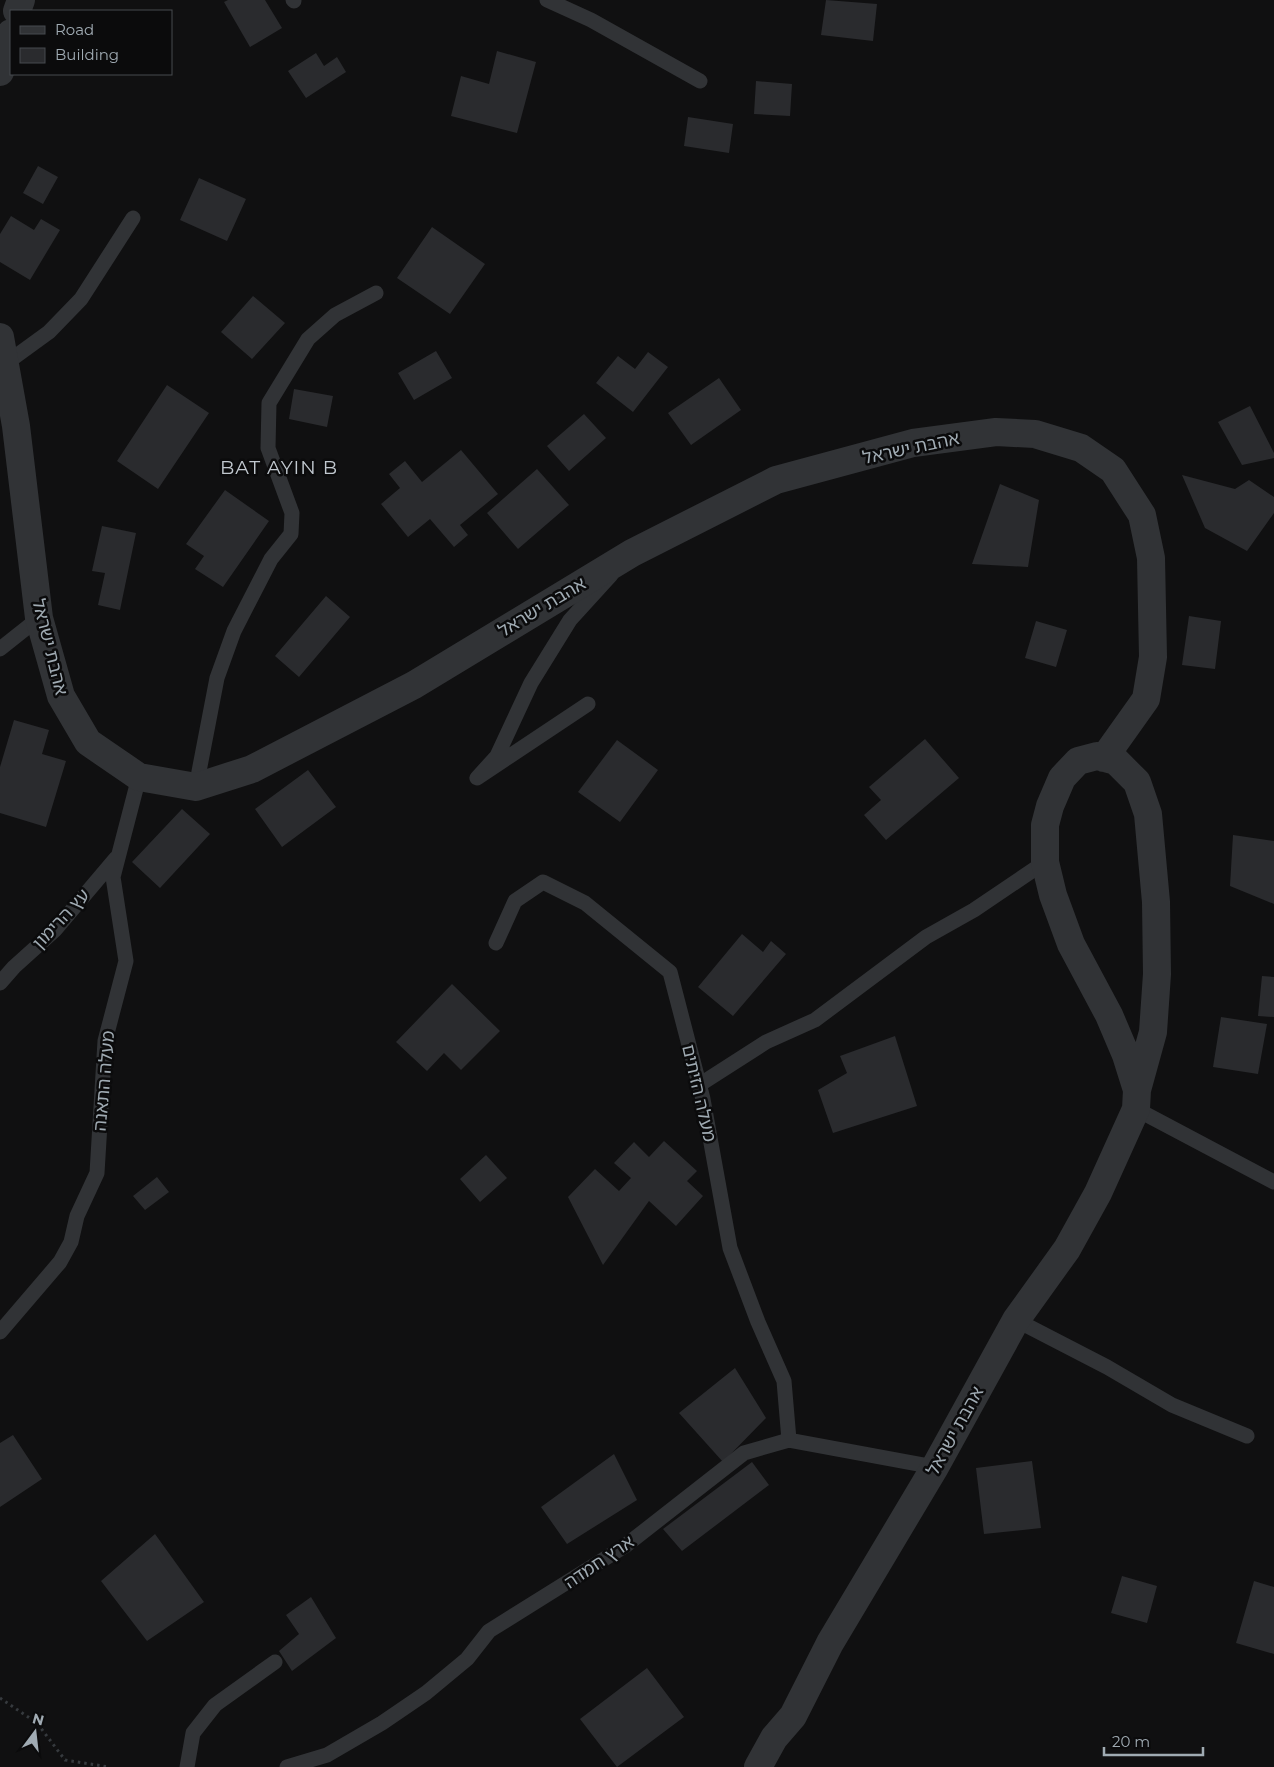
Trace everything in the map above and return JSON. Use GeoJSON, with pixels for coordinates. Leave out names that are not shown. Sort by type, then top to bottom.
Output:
{"type":"FeatureCollection","features":[{"type":"Feature","properties":{"kind":"street"},"geometry":{"type":"LineString","coordinates":[[0,72],[10,37]]}},
{"type":"Feature","properties":{"kind":"street","name":"אהבת ישראל"},"geometry":{"type":"LineString","coordinates":[[0,337],[16,426],[39,618],[60,696],[88,742],[139,777],[196,787],[252,769],[414,685],[632,552],[776,480],[913,443],[996,432],[1035,434],[1081,448],[1113,470],[1142,515],[1151,558],[1153,657],[1146,699],[1104,758],[1116,761],[1137,782],[1149,824],[1156,902],[1156,974],[1153,1032],[1137,1099],[1098,1193],[1067,1249],[1016,1320],[935,1468],[830,1642],[793,1716],[774,1738],[758,1767]]}},
{"type":"Feature","properties":{"kind":"street"},"geometry":{"type":"LineString","coordinates":[[1104,758],[1097,756],[1078,761],[1062,778],[1050,806],[1045,825],[1045,862],[1053,895],[1070,944],[1109,1015],[1126,1055],[1137,1099]]}},
{"type":"Feature","properties":{"kind":"lane"},"geometry":{"type":"LineString","coordinates":[[546,0],[591,20],[700,81]]}},
{"type":"Feature","properties":{"kind":"lane"},"geometry":{"type":"LineString","coordinates":[[5,364],[49,332],[80,298],[133,218]]}},
{"type":"Feature","properties":{"kind":"lane"},"geometry":{"type":"LineString","coordinates":[[196,787],[217,678],[234,631],[271,560],[291,534],[292,513],[268,448],[269,403],[308,339],[335,315],[376,293]]}},
{"type":"Feature","properties":{"kind":"lane"},"geometry":{"type":"LineString","coordinates":[[588,704],[477,778],[497,756],[531,683],[570,620],[632,552]]}},
{"type":"Feature","properties":{"kind":"lane"},"geometry":{"type":"LineString","coordinates":[[0,649],[39,618]]}},
{"type":"Feature","properties":{"kind":"lane","name":"מעלה התאנה"},"geometry":{"type":"LineString","coordinates":[[0,1332],[60,1262],[71,1242],[77,1216],[97,1174],[105,1041],[126,961],[113,877],[139,777]]}},
{"type":"Feature","properties":{"kind":"lane","name":"עץ הרימון"},"geometry":{"type":"LineString","coordinates":[[0,983],[14,966],[55,930],[120,853]]}},
{"type":"Feature","properties":{"kind":"lane"},"geometry":{"type":"LineString","coordinates":[[699,1085],[766,1042],[815,1020],[926,938],[974,910],[1045,862]]}},
{"type":"Feature","properties":{"kind":"lane","name":"מעלה הזיתים"},"geometry":{"type":"LineString","coordinates":[[496,943],[515,901],[543,882],[585,903],[670,972],[699,1085],[730,1248],[758,1322],[784,1380],[789,1440]]}},
{"type":"Feature","properties":{"kind":"lane"},"geometry":{"type":"LineString","coordinates":[[1137,1099],[1274,1182]]}},
{"type":"Feature","properties":{"kind":"lane"},"geometry":{"type":"LineString","coordinates":[[1016,1320],[1172,1405],[1247,1436]]}},
{"type":"Feature","properties":{"kind":"lane","name":"ארץ חמדה"},"geometry":{"type":"LineString","coordinates":[[287,1767],[326,1755],[382,1723],[426,1694],[467,1659],[490,1631],[625,1546],[744,1453],[789,1440],[935,1468]]}},
{"type":"Feature","properties":{"kind":"lane"},"geometry":{"type":"LineString","coordinates":[[187,1767],[193,1733],[215,1705],[275,1662]]}},
{"type":"Feature","properties":{"kind":"path"},"geometry":{"type":"LineString","coordinates":[[0,1698],[37,1723],[65,1760],[109,1767]]}},
{"type":"Feature","properties":{"kind":"building"},"geometry":{"type":"Polygon","coordinates":[[[228,0],[265,0],[282,28],[250,47],[224,2],[228,0]]]}},
{"type":"Feature","properties":{"kind":"building"},"geometry":{"type":"Polygon","coordinates":[[[826,0],[877,4],[873,41],[821,35],[826,0]]]}},
{"type":"Feature","properties":{"kind":"building"},"geometry":{"type":"Polygon","coordinates":[[[497,51],[536,62],[517,133],[451,116],[461,76],[489,84],[497,51]]]}},
{"type":"Feature","properties":{"kind":"building"},"geometry":{"type":"Polygon","coordinates":[[[316,53],[324,66],[337,57],[346,72],[306,98],[288,71],[316,53]]]}},
{"type":"Feature","properties":{"kind":"building"},"geometry":{"type":"Polygon","coordinates":[[[756,81],[792,84],[790,116],[754,114],[756,81]]]}},
{"type":"Feature","properties":{"kind":"building"},"geometry":{"type":"Polygon","coordinates":[[[688,117],[733,124],[729,153],[684,146],[688,117]]]}},
{"type":"Feature","properties":{"kind":"building"},"geometry":{"type":"Polygon","coordinates":[[[38,166],[58,177],[43,204],[23,193],[38,166]]]}},
{"type":"Feature","properties":{"kind":"building"},"geometry":{"type":"Polygon","coordinates":[[[199,178],[246,199],[227,241],[180,220],[199,178]]]}},
{"type":"Feature","properties":{"kind":"building"},"geometry":{"type":"Polygon","coordinates":[[[11,216],[34,230],[41,219],[60,230],[30,280],[0,262],[0,234],[11,216]]]}},
{"type":"Feature","properties":{"kind":"building"},"geometry":{"type":"Polygon","coordinates":[[[432,227],[485,264],[450,314],[397,278],[432,227]]]}},
{"type":"Feature","properties":{"kind":"building"},"geometry":{"type":"Polygon","coordinates":[[[253,296],[285,323],[252,359],[221,332],[253,296]]]}},
{"type":"Feature","properties":{"kind":"building"},"geometry":{"type":"Polygon","coordinates":[[[436,351],[452,378],[414,400],[398,373],[436,351]]]}},
{"type":"Feature","properties":{"kind":"building"},"geometry":{"type":"Polygon","coordinates":[[[648,352],[668,367],[633,412],[596,383],[618,356],[635,369],[648,352]]]}},
{"type":"Feature","properties":{"kind":"building"},"geometry":{"type":"Polygon","coordinates":[[[719,378],[741,410],[691,445],[668,413],[719,378]]]}},
{"type":"Feature","properties":{"kind":"building"},"geometry":{"type":"Polygon","coordinates":[[[167,385],[209,413],[158,489],[117,461],[167,385]]]}},
{"type":"Feature","properties":{"kind":"building"},"geometry":{"type":"Polygon","coordinates":[[[294,389],[333,396],[327,427],[289,419],[294,389]]]}},
{"type":"Feature","properties":{"kind":"building"},"geometry":{"type":"Polygon","coordinates":[[[1250,406],[1274,453],[1274,458],[1242,465],[1218,422],[1250,406]]]}},
{"type":"Feature","properties":{"kind":"building"},"geometry":{"type":"Polygon","coordinates":[[[584,414],[606,438],[569,471],[547,446],[584,414]]]}},
{"type":"Feature","properties":{"kind":"building"},"geometry":{"type":"Polygon","coordinates":[[[461,450],[498,494],[460,525],[468,535],[454,547],[430,519],[408,537],[381,504],[400,488],[389,474],[405,461],[422,482],[461,450]]]}},
{"type":"Feature","properties":{"kind":"building"},"geometry":{"type":"Polygon","coordinates":[[[537,469],[569,505],[518,549],[487,513],[537,469]]]}},
{"type":"Feature","properties":{"kind":"building"},"geometry":{"type":"Polygon","coordinates":[[[1182,475],[1235,489],[1249,480],[1274,497],[1274,513],[1247,551],[1205,528],[1182,475]]]}},
{"type":"Feature","properties":{"kind":"building"},"geometry":{"type":"Polygon","coordinates":[[[1000,484],[1039,500],[1028,567],[972,564],[1000,484]]]}},
{"type":"Feature","properties":{"kind":"building"},"geometry":{"type":"Polygon","coordinates":[[[225,490],[269,521],[223,587],[195,569],[204,556],[186,544],[225,490]]]}},
{"type":"Feature","properties":{"kind":"building"},"geometry":{"type":"Polygon","coordinates":[[[102,526],[136,533],[120,610],[98,605],[105,573],[92,571],[102,526]]]}},
{"type":"Feature","properties":{"kind":"building"},"geometry":{"type":"Polygon","coordinates":[[[326,596],[350,617],[299,677],[275,656],[326,596]]]}},
{"type":"Feature","properties":{"kind":"building"},"geometry":{"type":"Polygon","coordinates":[[[1189,616],[1221,621],[1215,669],[1182,665],[1189,616]]]}},
{"type":"Feature","properties":{"kind":"building"},"geometry":{"type":"Polygon","coordinates":[[[1036,621],[1067,630],[1056,667],[1025,658],[1036,621]]]}},
{"type":"Feature","properties":{"kind":"building"},"geometry":{"type":"Polygon","coordinates":[[[14,720],[49,730],[42,754],[66,761],[46,827],[0,813],[0,767],[14,720]]]}},
{"type":"Feature","properties":{"kind":"building"},"geometry":{"type":"Polygon","coordinates":[[[925,739],[959,778],[886,840],[864,815],[881,800],[869,787],[925,739]]]}},
{"type":"Feature","properties":{"kind":"building"},"geometry":{"type":"Polygon","coordinates":[[[617,740],[658,770],[620,822],[578,792],[617,740]]]}},
{"type":"Feature","properties":{"kind":"building"},"geometry":{"type":"Polygon","coordinates":[[[308,770],[336,807],[282,847],[255,809],[308,770]]]}},
{"type":"Feature","properties":{"kind":"building"},"geometry":{"type":"Polygon","coordinates":[[[182,809],[210,834],[160,888],[132,862],[182,809]]]}},
{"type":"Feature","properties":{"kind":"building"},"geometry":{"type":"Polygon","coordinates":[[[1233,835],[1274,841],[1274,904],[1230,886],[1233,835]]]}},
{"type":"Feature","properties":{"kind":"building"},"geometry":{"type":"Polygon","coordinates":[[[742,934],[763,952],[771,941],[786,954],[733,1016],[698,987],[742,934]]]}},
{"type":"Feature","properties":{"kind":"building"},"geometry":{"type":"Polygon","coordinates":[[[1262,976],[1274,977],[1274,1017],[1258,1016],[1262,976]]]}},
{"type":"Feature","properties":{"kind":"building"},"geometry":{"type":"Polygon","coordinates":[[[452,984],[500,1031],[461,1070],[444,1053],[427,1071],[396,1042],[452,984]]]}},
{"type":"Feature","properties":{"kind":"building"},"geometry":{"type":"Polygon","coordinates":[[[1221,1017],[1267,1024],[1258,1074],[1213,1067],[1221,1017]]]}},
{"type":"Feature","properties":{"kind":"building"},"geometry":{"type":"Polygon","coordinates":[[[895,1036],[917,1106],[833,1133],[818,1090],[847,1073],[840,1056],[895,1036]]]}},
{"type":"Feature","properties":{"kind":"building"},"geometry":{"type":"Polygon","coordinates":[[[664,1141],[697,1171],[687,1181],[703,1196],[676,1226],[649,1201],[603,1265],[568,1197],[595,1169],[619,1191],[631,1178],[614,1163],[634,1142],[649,1157],[664,1141]]]}},
{"type":"Feature","properties":{"kind":"building"},"geometry":{"type":"Polygon","coordinates":[[[486,1155],[507,1178],[480,1202],[460,1179],[486,1155]]]}},
{"type":"Feature","properties":{"kind":"building"},"geometry":{"type":"Polygon","coordinates":[[[157,1177],[169,1192],[145,1210],[133,1196],[157,1177]]]}},
{"type":"Feature","properties":{"kind":"building"},"geometry":{"type":"Polygon","coordinates":[[[735,1368],[766,1418],[723,1462],[679,1413],[735,1368]]]}},
{"type":"Feature","properties":{"kind":"building"},"geometry":{"type":"Polygon","coordinates":[[[13,1435],[42,1479],[0,1507],[0,1443],[13,1435]]]}},
{"type":"Feature","properties":{"kind":"building"},"geometry":{"type":"Polygon","coordinates":[[[614,1454],[637,1500],[567,1544],[541,1507],[614,1454]]]}},
{"type":"Feature","properties":{"kind":"building"},"geometry":{"type":"Polygon","coordinates":[[[1032,1461],[1041,1528],[984,1534],[976,1468],[1032,1461]]]}},
{"type":"Feature","properties":{"kind":"building"},"geometry":{"type":"Polygon","coordinates":[[[752,1462],[769,1485],[682,1551],[663,1529],[752,1462]]]}},
{"type":"Feature","properties":{"kind":"building"},"geometry":{"type":"Polygon","coordinates":[[[155,1534],[204,1602],[147,1641],[101,1581],[155,1534]]]}},
{"type":"Feature","properties":{"kind":"building"},"geometry":{"type":"Polygon","coordinates":[[[1122,1576],[1157,1586],[1147,1623],[1111,1613],[1122,1576]]]}},
{"type":"Feature","properties":{"kind":"building"},"geometry":{"type":"Polygon","coordinates":[[[1254,1581],[1274,1587],[1274,1654],[1236,1643],[1254,1581]]]}},
{"type":"Feature","properties":{"kind":"building"},"geometry":{"type":"Polygon","coordinates":[[[311,1597],[336,1638],[292,1671],[279,1651],[299,1634],[286,1615],[311,1597]]]}},
{"type":"Feature","properties":{"kind":"building"},"geometry":{"type":"Polygon","coordinates":[[[647,1668],[684,1717],[617,1767],[580,1719],[647,1668]]]}},
{"type":"Feature","properties":{"kind":"district","name":"BAT AYIN B"},"geometry":{"type":"Point","coordinates":[279,467]}}]}
